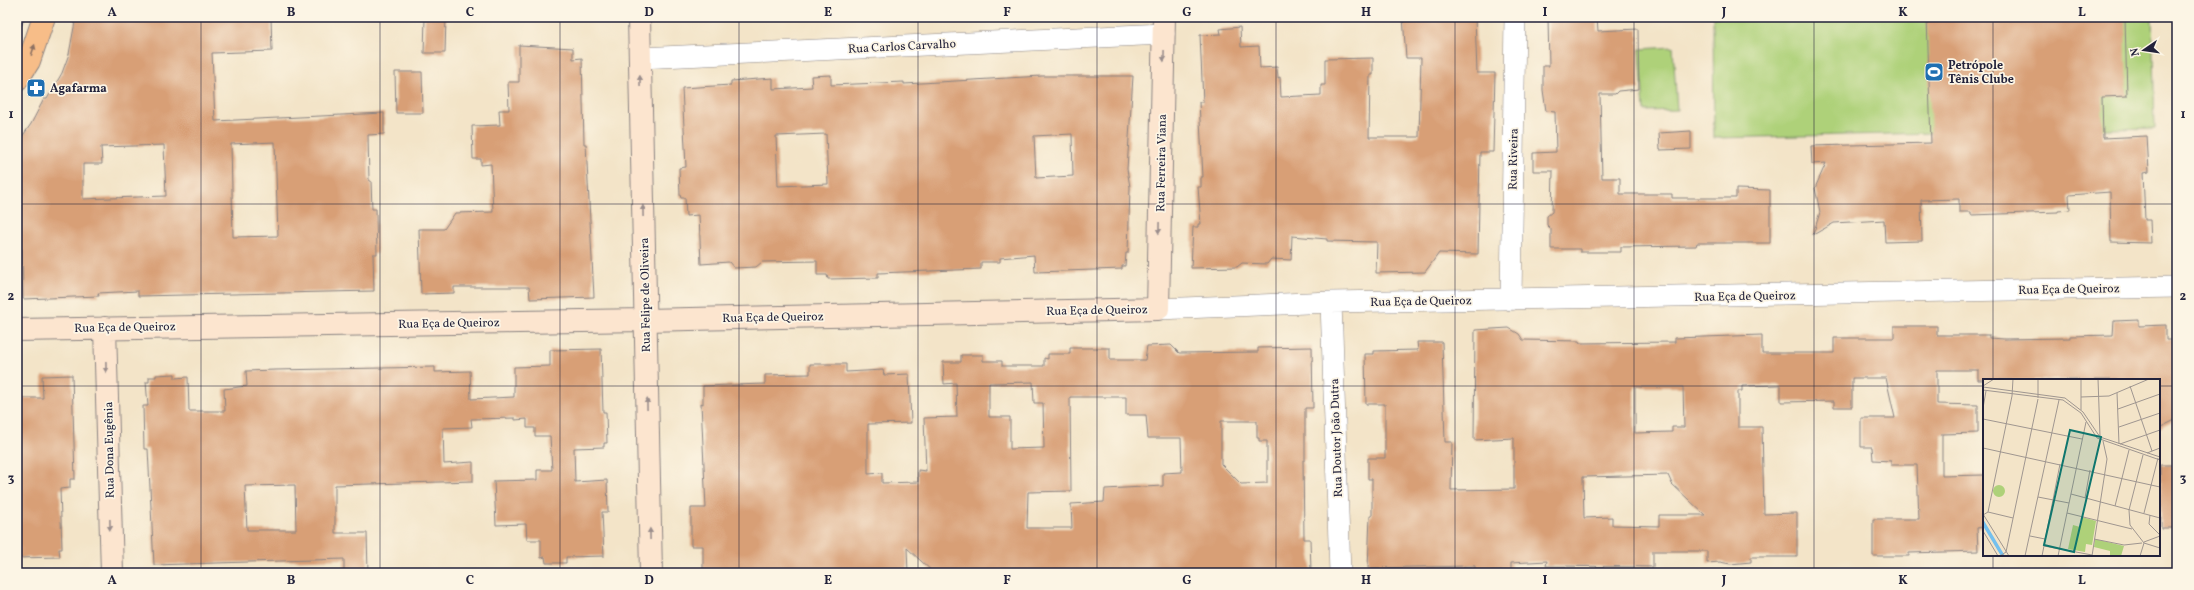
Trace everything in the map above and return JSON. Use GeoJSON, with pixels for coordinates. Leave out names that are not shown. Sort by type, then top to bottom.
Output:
{"type":"FeatureCollection","features":[{"type":"Feature","properties":{"kind":"main road"},"geometry":{"type":"LineString","coordinates":[[17,80],[29,61],[44,17]]}},
{"type":"Feature","properties":{"kind":"street","name":"Rua Felipe de Oliveira"},"geometry":{"type":"LineString","coordinates":[[639,17],[651,573]]}},
{"type":"Feature","properties":{"kind":"street","name":"Rua Riveira"},"geometry":{"type":"LineString","coordinates":[[1511,300],[1515,17]]}},
{"type":"Feature","properties":{"kind":"street","name":"Rua Carlos Carvalho"},"geometry":{"type":"LineString","coordinates":[[640,58],[1164,25]]}},
{"type":"Feature","properties":{"kind":"street","name":"Rua Ferreira Viana"},"geometry":{"type":"LineString","coordinates":[[1158,309],[1164,25]]}},
{"type":"Feature","properties":{"kind":"street","name":"Rua Eça de Queiroz"},"geometry":{"type":"LineString","coordinates":[[17,330],[645,320],[1158,309],[1331,302],[2177,287]]}},
{"type":"Feature","properties":{"kind":"street","name":"Rua Doutor João Dutra"},"geometry":{"type":"LineString","coordinates":[[1331,302],[1340,573]]}},
{"type":"Feature","properties":{"kind":"street","name":"Rua Dona Eugênia"},"geometry":{"type":"LineString","coordinates":[[105,328],[112,573]]}},
{"type":"Feature","properties":{"kind":"lane"},"geometry":{"type":"LineString","coordinates":[[17,22],[19,17]]}},
{"type":"Feature","properties":{"kind":"green space","name":"Petrópole Tênis Clube"},"geometry":{"type":"Polygon","coordinates":[[[1713,17],[2152,17],[2155,128],[1714,138],[1713,17]]]}},
{"type":"Feature","properties":{"kind":"green space"},"geometry":{"type":"Polygon","coordinates":[[[1673,47],[1677,110],[1644,111],[1640,49],[1673,47]]]}},
{"type":"Feature","properties":{"kind":"building"},"geometry":{"type":"Polygon","coordinates":[[[76,17],[271,17],[272,51],[212,53],[215,121],[384,113],[384,134],[368,135],[369,181],[371,181],[372,209],[376,209],[377,254],[373,254],[374,291],[138,296],[138,291],[98,293],[99,296],[23,299],[22,249],[17,249],[17,144],[31,124],[44,99],[47,99],[62,73],[69,54],[76,17]],[[275,142],[231,144],[233,237],[278,236],[275,142]],[[164,145],[101,147],[102,164],[83,164],[83,199],[166,196],[164,145]]]}},
{"type":"Feature","properties":{"kind":"building"},"geometry":{"type":"Polygon","coordinates":[[[425,17],[446,17],[445,53],[424,53],[425,17]]]}},
{"type":"Feature","properties":{"kind":"building"},"geometry":{"type":"Polygon","coordinates":[[[1403,17],[1475,17],[1477,73],[1495,73],[1493,152],[1480,152],[1478,254],[1439,253],[1425,272],[1376,273],[1377,242],[1327,241],[1327,239],[1292,236],[1291,260],[1271,259],[1267,264],[1242,263],[1237,267],[1191,268],[1193,227],[1198,227],[1198,224],[1201,224],[1198,187],[1201,187],[1201,177],[1203,177],[1199,102],[1203,102],[1200,35],[1221,34],[1220,29],[1240,27],[1241,47],[1259,46],[1260,68],[1277,67],[1278,78],[1280,77],[1281,97],[1321,95],[1321,85],[1325,85],[1325,59],[1373,58],[1373,75],[1370,75],[1369,137],[1419,137],[1421,58],[1406,58],[1403,17]]]}},
{"type":"Feature","properties":{"kind":"building"},"geometry":{"type":"Polygon","coordinates":[[[1548,17],[1597,17],[1598,31],[1638,29],[1639,89],[1618,91],[1615,94],[1600,94],[1602,178],[1620,178],[1620,194],[1672,194],[1672,198],[1736,198],[1736,189],[1770,190],[1770,243],[1697,243],[1696,246],[1621,247],[1621,252],[1580,252],[1580,249],[1551,249],[1551,229],[1547,225],[1547,216],[1552,212],[1553,171],[1533,171],[1533,153],[1556,152],[1555,112],[1546,111],[1543,90],[1543,66],[1549,66],[1548,17]]]}},
{"type":"Feature","properties":{"kind":"building"},"geometry":{"type":"Polygon","coordinates":[[[1927,17],[2125,17],[2127,96],[2102,97],[2103,138],[2147,136],[2149,172],[2143,173],[2145,220],[2150,220],[2151,243],[2111,242],[2110,192],[2069,195],[2070,210],[2058,212],[1971,215],[1971,212],[1959,212],[1959,199],[1921,200],[1922,241],[1885,242],[1884,220],[1834,223],[1813,235],[1820,212],[1815,188],[1826,163],[1812,164],[1811,146],[1931,143],[1927,17]]]}},
{"type":"Feature","properties":{"kind":"building"},"geometry":{"type":"Polygon","coordinates":[[[519,45],[573,48],[573,59],[582,58],[584,144],[586,144],[594,297],[530,299],[529,287],[454,287],[454,293],[421,294],[419,229],[444,229],[455,213],[493,212],[491,164],[481,165],[481,159],[473,159],[472,126],[500,125],[499,110],[509,110],[508,82],[519,82],[519,45]]]}},
{"type":"Feature","properties":{"kind":"building"},"geometry":{"type":"Polygon","coordinates":[[[395,72],[422,72],[423,113],[396,113],[395,72]]]}},
{"type":"Feature","properties":{"kind":"building"},"geometry":{"type":"Polygon","coordinates":[[[831,75],[831,85],[904,82],[904,84],[1042,76],[1133,76],[1127,169],[1130,187],[1128,253],[1126,253],[1125,266],[1122,266],[1122,269],[1035,272],[1034,255],[1000,258],[1000,262],[981,262],[981,269],[878,273],[878,278],[828,279],[827,275],[817,275],[817,261],[762,262],[756,267],[734,268],[729,262],[701,264],[699,215],[686,216],[685,198],[681,198],[680,195],[679,168],[686,167],[682,88],[731,85],[731,81],[773,78],[773,89],[812,87],[811,76],[831,75]],[[826,134],[776,136],[778,186],[828,184],[826,134]],[[1072,134],[1034,136],[1036,178],[1073,176],[1072,134]]]}},
{"type":"Feature","properties":{"kind":"building"},"geometry":{"type":"Polygon","coordinates":[[[1691,131],[1691,149],[1660,150],[1659,133],[1691,131]]]}},
{"type":"Feature","properties":{"kind":"building"},"geometry":{"type":"Polygon","coordinates":[[[2139,320],[2139,326],[2166,325],[2166,340],[2174,340],[2177,419],[2160,428],[2160,379],[1978,380],[1978,370],[1937,370],[1937,404],[1978,405],[1978,433],[1942,434],[1942,476],[1983,475],[1983,527],[1977,528],[1978,551],[1909,553],[1909,556],[1873,556],[1873,519],[1919,519],[1917,465],[1891,465],[1891,461],[1873,460],[1872,447],[1861,447],[1861,418],[1895,418],[1886,378],[1852,378],[1852,407],[1834,407],[1834,401],[1781,402],[1781,385],[1742,386],[1742,391],[1738,391],[1738,427],[1762,427],[1764,514],[1797,513],[1797,557],[1751,557],[1751,562],[1730,564],[1720,562],[1707,563],[1707,551],[1653,551],[1653,567],[1546,566],[1547,561],[1511,563],[1511,571],[1475,572],[1475,566],[1368,568],[1370,516],[1372,516],[1372,479],[1368,479],[1368,458],[1385,458],[1385,404],[1366,404],[1365,354],[1374,354],[1374,351],[1418,350],[1417,342],[1442,342],[1445,442],[1452,442],[1451,490],[1514,489],[1514,438],[1474,440],[1475,330],[1509,328],[1519,334],[1523,340],[1579,341],[1580,343],[1675,342],[1675,338],[1762,335],[1762,353],[1834,353],[1834,338],[1894,338],[1894,326],[1937,326],[1937,335],[1989,335],[1989,338],[2004,339],[2070,338],[2070,336],[2113,335],[2114,321],[2139,320]],[[1635,387],[1635,433],[1672,432],[1672,427],[1684,427],[1683,387],[1635,387]],[[1668,475],[1583,477],[1584,518],[1612,517],[1612,525],[1659,526],[1659,515],[1705,515],[1672,484],[1668,475]]]}},
{"type":"Feature","properties":{"kind":"building"},"geometry":{"type":"Polygon","coordinates":[[[1171,345],[1179,353],[1258,352],[1258,348],[1312,347],[1313,408],[1305,408],[1305,460],[1303,460],[1304,539],[1310,539],[1311,571],[934,573],[907,548],[908,573],[703,573],[703,546],[691,546],[691,508],[706,508],[701,403],[703,404],[703,386],[765,384],[765,375],[810,374],[810,364],[846,364],[846,372],[883,370],[884,375],[909,374],[911,423],[868,424],[868,474],[882,473],[882,483],[918,482],[918,470],[926,471],[924,418],[957,417],[956,383],[944,384],[943,362],[961,362],[961,355],[983,355],[983,361],[1002,361],[1002,366],[1044,366],[1044,358],[1048,359],[1048,354],[1070,354],[1070,348],[1110,348],[1110,360],[1145,360],[1147,346],[1171,345]],[[1033,382],[989,383],[989,417],[1010,417],[1010,449],[1044,448],[1043,403],[1034,403],[1033,382]],[[1070,397],[1071,491],[1028,492],[1027,528],[1072,528],[1071,504],[1104,502],[1105,489],[1163,486],[1163,473],[1182,472],[1181,438],[1148,438],[1146,415],[1126,415],[1126,397],[1070,397]],[[1221,421],[1221,464],[1241,484],[1267,483],[1267,441],[1259,441],[1259,438],[1257,438],[1257,421],[1221,421]]]}},
{"type":"Feature","properties":{"kind":"building"},"geometry":{"type":"Polygon","coordinates":[[[601,349],[603,412],[606,412],[607,443],[604,443],[604,447],[574,448],[575,482],[607,480],[608,512],[602,512],[604,556],[566,557],[566,563],[546,563],[545,557],[541,558],[541,540],[527,540],[526,524],[496,525],[494,481],[537,480],[537,470],[552,470],[550,436],[535,436],[535,428],[527,428],[527,419],[515,420],[515,418],[471,419],[472,427],[443,428],[444,464],[473,462],[473,481],[335,485],[335,533],[367,533],[368,573],[344,573],[344,559],[154,565],[148,449],[144,449],[143,406],[148,406],[146,382],[149,382],[149,377],[175,374],[175,378],[188,377],[189,411],[225,411],[224,389],[247,386],[246,371],[435,367],[435,372],[470,371],[471,399],[514,397],[514,367],[550,366],[550,350],[601,349]],[[295,485],[245,486],[247,530],[296,530],[295,485]]]}},
{"type":"Feature","properties":{"kind":"building"},"geometry":{"type":"Polygon","coordinates":[[[72,375],[75,479],[70,479],[70,488],[60,489],[62,549],[59,549],[60,557],[17,558],[17,398],[43,398],[42,376],[72,375]]]}},
{"type":"Feature","properties":{"kind":"building"},"geometry":{"type":"Polygon","coordinates":[[[2160,465],[2177,465],[2177,528],[2161,528],[2160,465]]]}},
{"type":"Feature","properties":{"kind":"place","name":"Petrópole Tênis Clube"},"geometry":{"type":"Point","coordinates":[1934,72]}},
{"type":"Feature","properties":{"kind":"place","name":"Agafarma"},"geometry":{"type":"Point","coordinates":[36,88]}}]}
